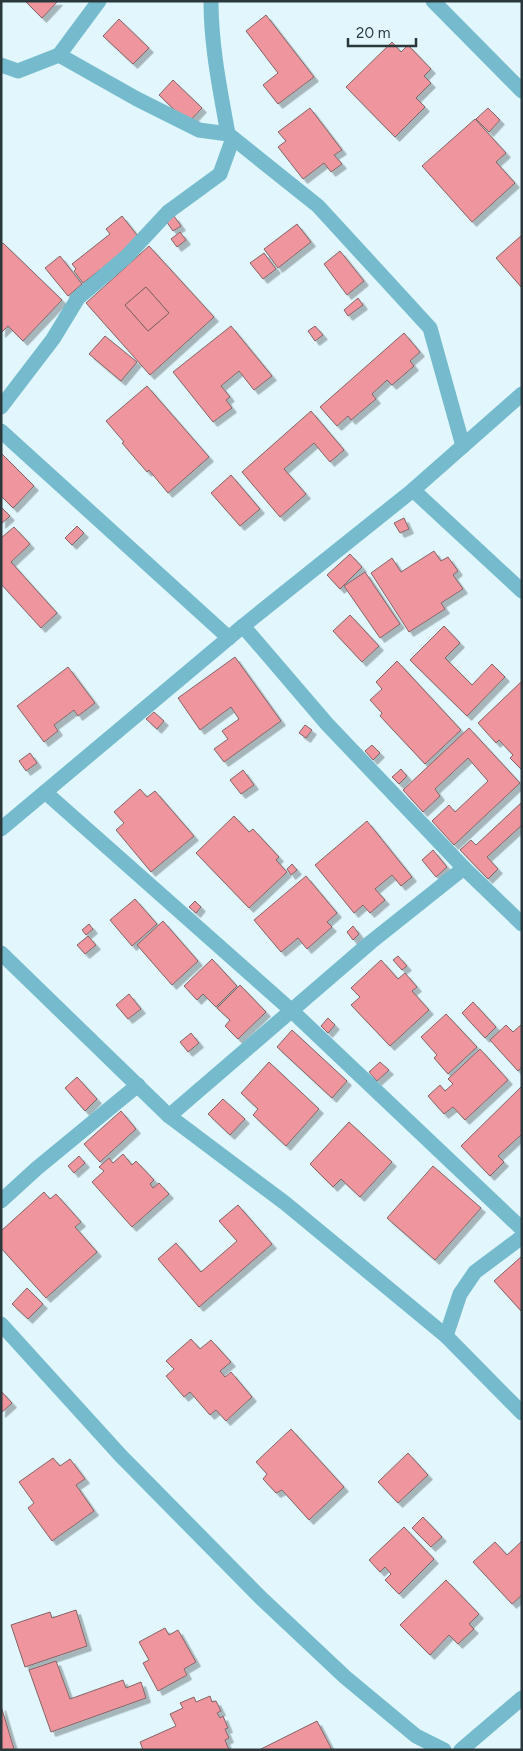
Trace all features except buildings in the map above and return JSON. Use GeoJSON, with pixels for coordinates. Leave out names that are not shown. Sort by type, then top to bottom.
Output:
{"type":"FeatureCollection","features":[{"type":"Feature","properties":{"kind":"street"},"geometry":{"type":"LineString","coordinates":[[1,65],[18,71],[59,55],[99,1]]}},
{"type":"Feature","properties":{"kind":"street"},"geometry":{"type":"LineString","coordinates":[[1,407],[53,339],[78,298],[126,257],[168,212],[220,174],[231,136],[216,67],[211,1]]}},
{"type":"Feature","properties":{"kind":"street"},"geometry":{"type":"LineString","coordinates":[[433,1],[522,91]]}},
{"type":"Feature","properties":{"kind":"street"},"geometry":{"type":"LineString","coordinates":[[59,55],[137,99],[199,130],[231,136],[318,206],[430,328],[463,446]]}},
{"type":"Feature","properties":{"kind":"street"},"geometry":{"type":"LineString","coordinates":[[1,829],[229,638],[413,490],[522,394]]}},
{"type":"Feature","properties":{"kind":"street"},"geometry":{"type":"LineString","coordinates":[[1,432],[229,638]]}},
{"type":"Feature","properties":{"kind":"street"},"geometry":{"type":"LineString","coordinates":[[413,490],[522,591]]}},
{"type":"Feature","properties":{"kind":"street"},"geometry":{"type":"LineString","coordinates":[[244,626],[327,724],[464,868],[522,924]]}},
{"type":"Feature","properties":{"kind":"street"},"geometry":{"type":"LineString","coordinates":[[45,792],[292,1011],[522,1229]]}},
{"type":"Feature","properties":{"kind":"street"},"geometry":{"type":"LineString","coordinates":[[169,1116],[371,942],[464,868]]}},
{"type":"Feature","properties":{"kind":"street"},"geometry":{"type":"LineString","coordinates":[[1,953],[169,1116],[285,1203],[446,1336],[522,1413]]}},
{"type":"Feature","properties":{"kind":"street"},"geometry":{"type":"LineString","coordinates":[[1,1201],[36,1169],[138,1085]]}},
{"type":"Feature","properties":{"kind":"street"},"geometry":{"type":"LineString","coordinates":[[446,1336],[460,1294],[475,1272],[522,1237]]}},
{"type":"Feature","properties":{"kind":"street"},"geometry":{"type":"LineString","coordinates":[[1,1324],[121,1456],[261,1598],[345,1677],[416,1736],[444,1750]]}},
{"type":"Feature","properties":{"kind":"street"},"geometry":{"type":"LineString","coordinates":[[461,1750],[522,1698]]}}]}
